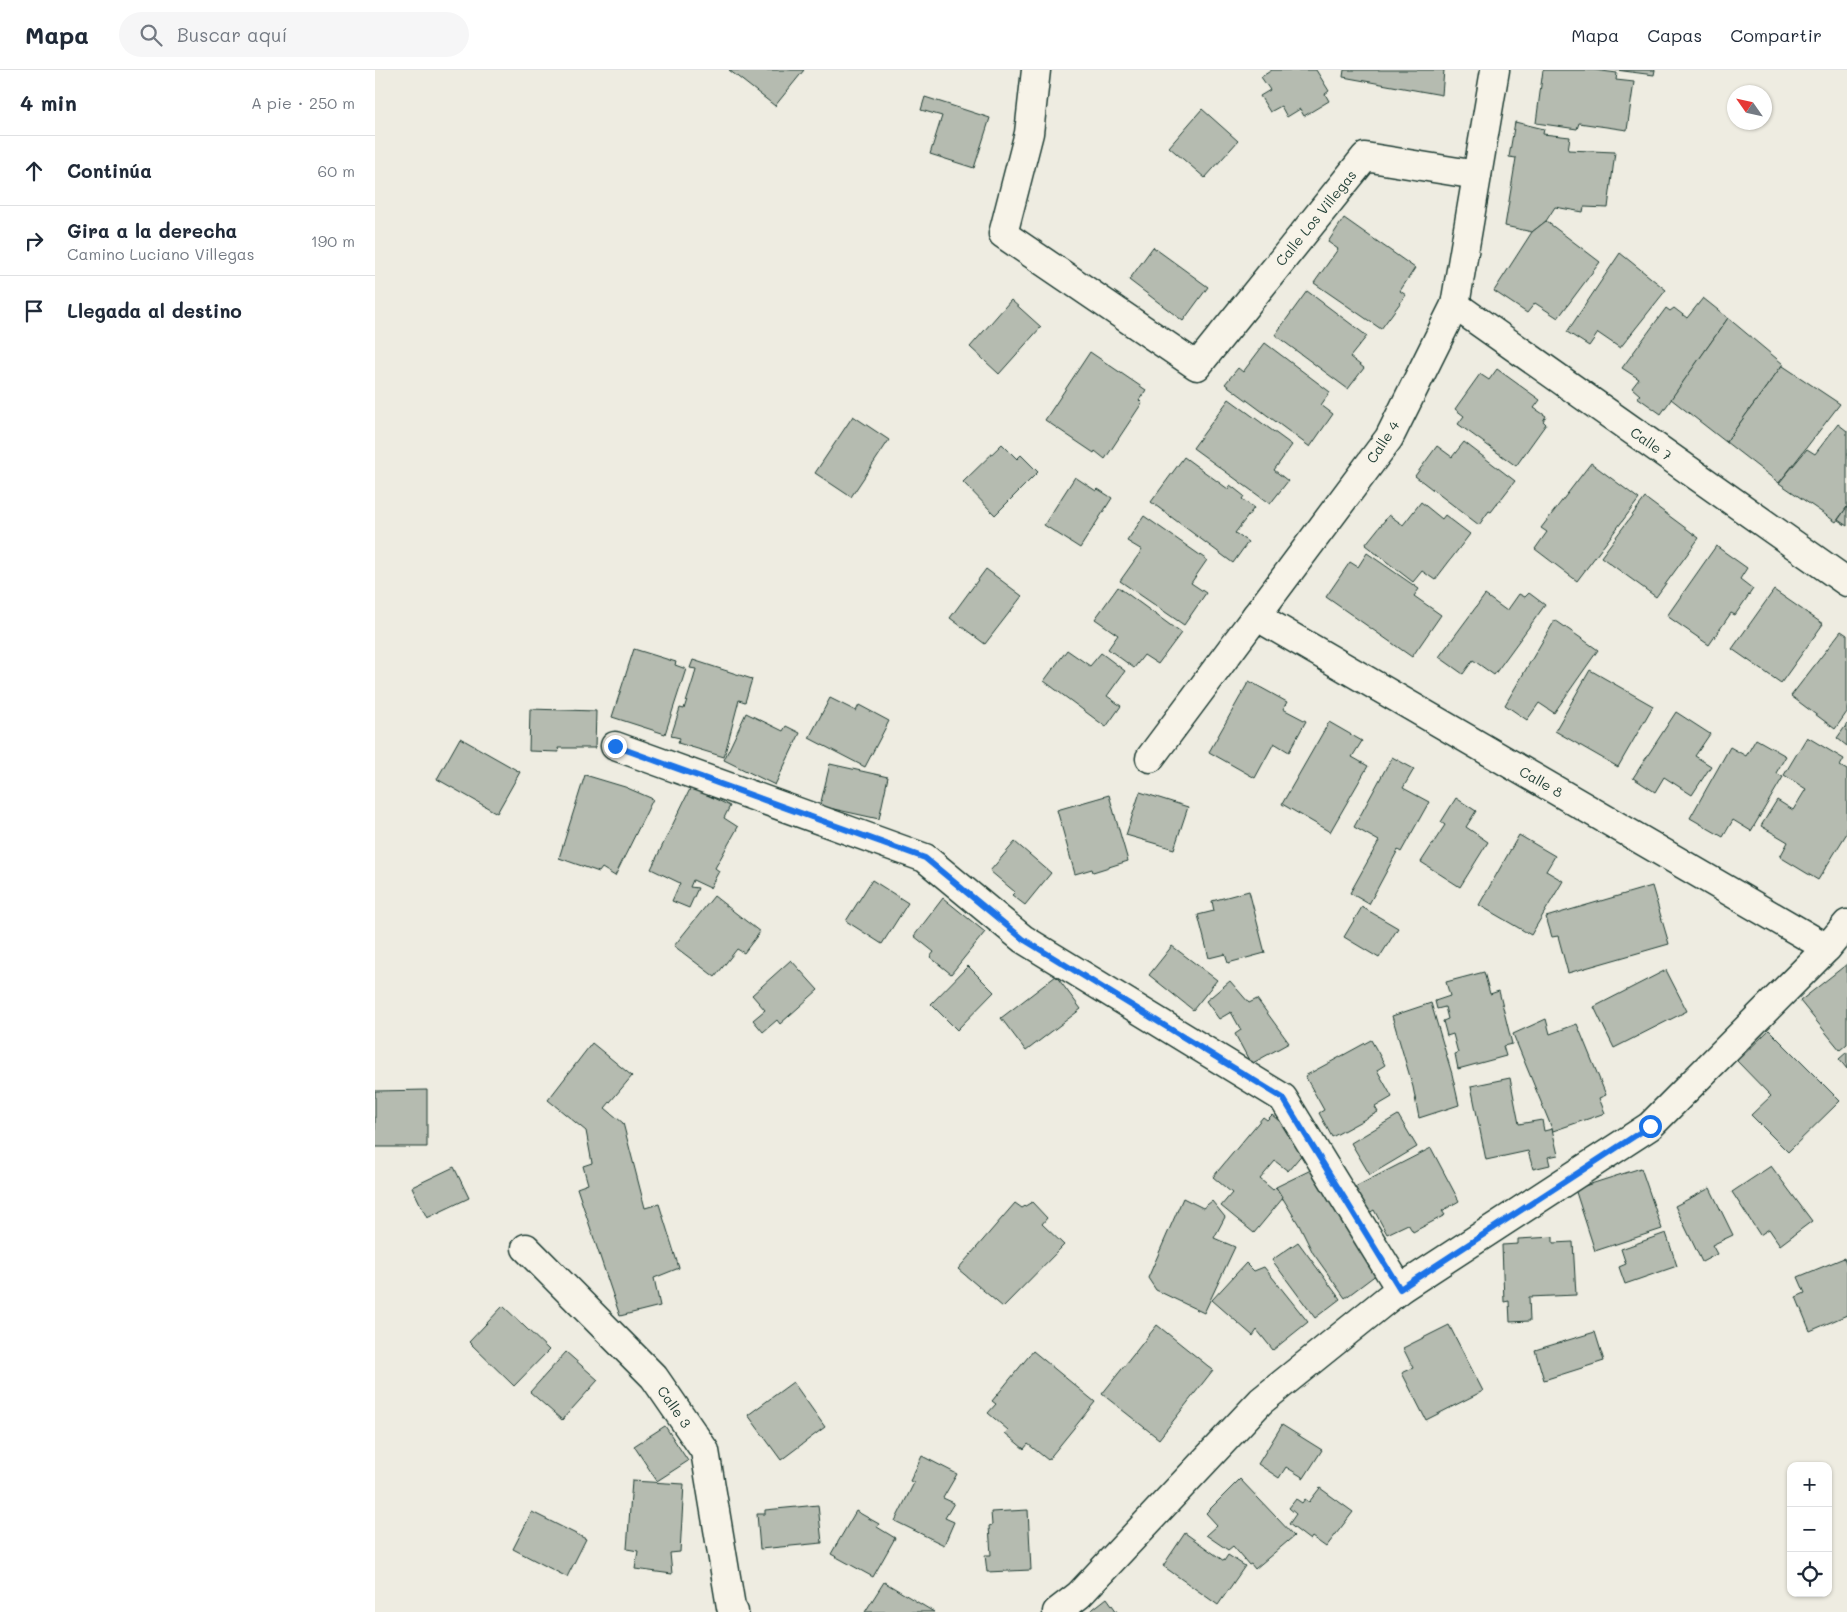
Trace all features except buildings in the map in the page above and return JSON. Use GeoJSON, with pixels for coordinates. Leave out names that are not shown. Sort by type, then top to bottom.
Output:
{"type":"FeatureCollection","features":[{"type":"Feature","properties":{"kind":"street","name":"Calle Los Villegas"},"geometry":{"type":"LineString","coordinates":[[1036,70],[1029,133],[1003,234],[1197,366],[1365,157],[1477,175]]}},
{"type":"Feature","properties":{"kind":"street","name":"Calle 4"},"geometry":{"type":"LineString","coordinates":[[1150,758],[1389,438],[1455,306],[1495,70]]}},
{"type":"Feature","properties":{"kind":"street","name":"Calle 7"},"geometry":{"type":"LineString","coordinates":[[1455,306],[1847,582]]}},
{"type":"Feature","properties":{"kind":"street","name":"Calle 8"},"geometry":{"type":"LineString","coordinates":[[1256,616],[1827,948]]}},
{"type":"Feature","properties":{"kind":"street"},"geometry":{"type":"LineString","coordinates":[[615,746],[925,858],[1023,939],[1283,1098],[1400,1289]]}},
{"type":"Feature","properties":{"kind":"street"},"geometry":{"type":"LineString","coordinates":[[1057,1612],[1079,1595],[1261,1401],[1400,1289],[1650,1126],[1827,948],[1847,924]]}},
{"type":"Feature","properties":{"kind":"street","name":"Calle 3"},"geometry":{"type":"LineString","coordinates":[[526,1248],[654,1377],[705,1451],[731,1607],[734,1612]]}},
{"type":"Feature","properties":{"kind":"route"},"geometry":{"type":"LineString","coordinates":[[615,746],[925,858],[1023,939],[1283,1098],[1400,1289],[1650,1126]]}}]}
